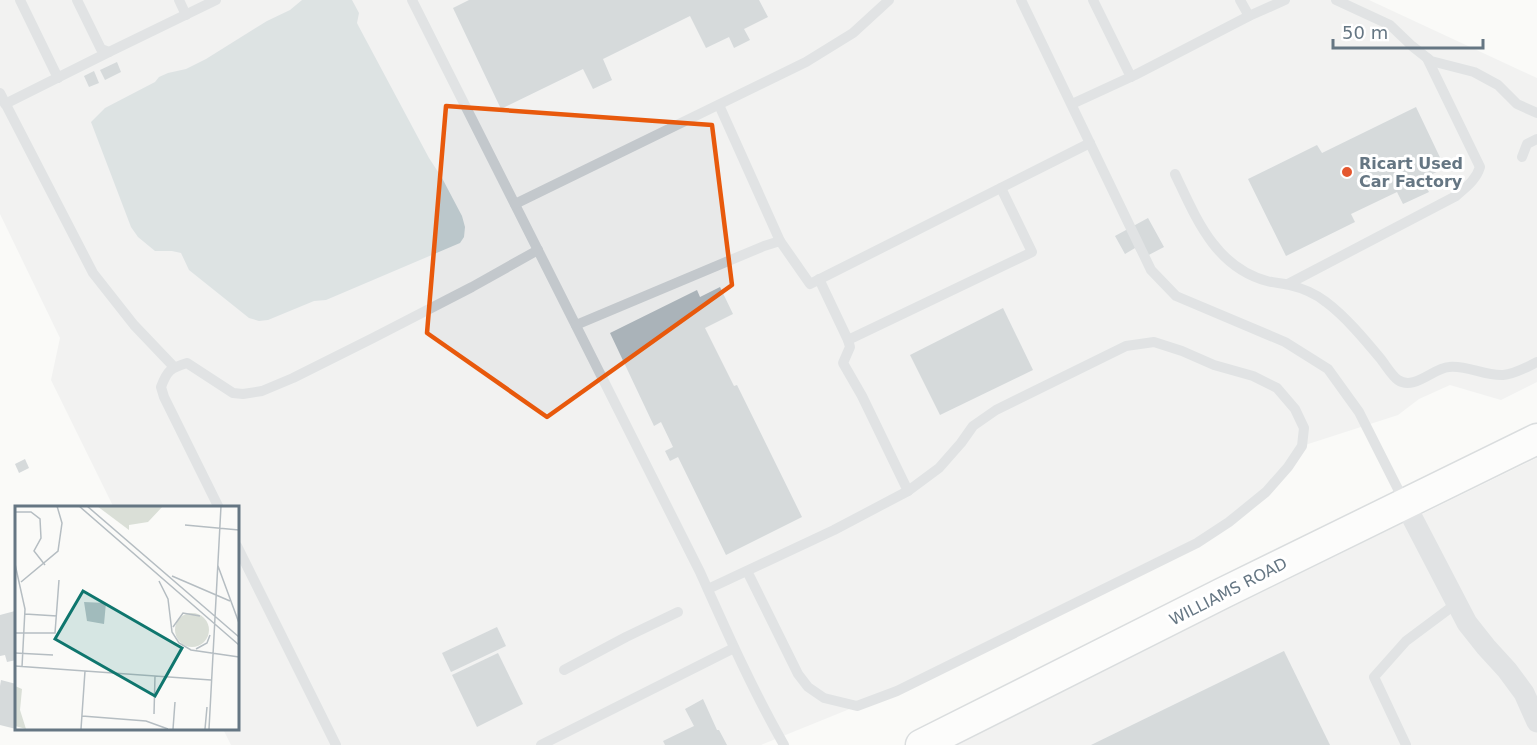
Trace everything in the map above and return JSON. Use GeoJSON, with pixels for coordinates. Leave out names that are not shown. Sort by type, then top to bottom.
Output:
{"type":"FeatureCollection","features":[{"type":"Feature","properties":{"kind":"main road","name":"WILLIAMS ROAD"},"geometry":{"type":"LineString","coordinates":[[921,745],[1537,439]]}},
{"type":"Feature","properties":{"kind":"street"},"geometry":{"type":"LineString","coordinates":[[1405,504],[1467,623],[1508,670],[1524,693],[1537,722]]}},
{"type":"Feature","properties":{"kind":"lane"},"geometry":{"type":"LineString","coordinates":[[20,0],[58,78]]}},
{"type":"Feature","properties":{"kind":"lane"},"geometry":{"type":"LineString","coordinates":[[77,0],[101,49],[109,52]]}},
{"type":"Feature","properties":{"kind":"lane"},"geometry":{"type":"LineString","coordinates":[[179,0],[186,15]]}},
{"type":"Feature","properties":{"kind":"lane"},"geometry":{"type":"LineString","coordinates":[[6,104],[216,0]]}},
{"type":"Feature","properties":{"kind":"lane"},"geometry":{"type":"LineString","coordinates":[[412,0],[708,590],[768,717],[784,745]]}},
{"type":"Feature","properties":{"kind":"lane"},"geometry":{"type":"LineString","coordinates":[[515,204],[806,62],[853,33],[890,0]]}},
{"type":"Feature","properties":{"kind":"lane"},"geometry":{"type":"LineString","coordinates":[[1021,0],[1151,270],[1176,296],[1285,342],[1328,369],[1359,412],[1405,504]]}},
{"type":"Feature","properties":{"kind":"lane"},"geometry":{"type":"LineString","coordinates":[[1093,0],[1131,77]]}},
{"type":"Feature","properties":{"kind":"lane"},"geometry":{"type":"LineString","coordinates":[[1240,0],[1249,16]]}},
{"type":"Feature","properties":{"kind":"lane"},"geometry":{"type":"LineString","coordinates":[[1072,104],[1286,0]]}},
{"type":"Feature","properties":{"kind":"lane"},"geometry":{"type":"LineString","coordinates":[[1336,0],[1390,25],[1431,61],[1474,72],[1498,85],[1517,104],[1537,113]]}},
{"type":"Feature","properties":{"kind":"lane"},"geometry":{"type":"LineString","coordinates":[[1288,284],[1456,196],[1472,183],[1480,167],[1427,58]]}},
{"type":"Feature","properties":{"kind":"lane"},"geometry":{"type":"LineString","coordinates":[[0,93],[93,273],[134,325],[174,367]]}},
{"type":"Feature","properties":{"kind":"lane"},"geometry":{"type":"LineString","coordinates":[[719,105],[780,241],[810,284],[1090,142]]}},
{"type":"Feature","properties":{"kind":"lane"},"geometry":{"type":"LineString","coordinates":[[1522,157],[1527,144],[1537,139]]}},
{"type":"Feature","properties":{"kind":"lane"},"geometry":{"type":"LineString","coordinates":[[1175,174],[1196,219],[1212,245],[1241,271],[1267,281],[1304,289],[1326,302],[1353,327],[1398,380],[1410,383],[1448,366],[1504,375],[1537,362]]}},
{"type":"Feature","properties":{"kind":"lane"},"geometry":{"type":"LineString","coordinates":[[848,340],[1032,252],[1001,188]]}},
{"type":"Feature","properties":{"kind":"lane"},"geometry":{"type":"LineString","coordinates":[[576,325],[780,241]]}},
{"type":"Feature","properties":{"kind":"lane"},"geometry":{"type":"LineString","coordinates":[[218,506],[161,387],[166,373],[174,367],[187,363],[233,393],[262,391],[382,333],[538,250]]}},
{"type":"Feature","properties":{"kind":"lane"},"geometry":{"type":"LineString","coordinates":[[819,279],[848,340],[850,347],[843,363],[862,396],[908,491]]}},
{"type":"Feature","properties":{"kind":"lane"},"geometry":{"type":"LineString","coordinates":[[708,590],[747,571],[834,530],[908,491],[939,468],[962,443],[973,426],[996,410],[1126,346],[1154,342],[1214,365],[1253,376],[1276,388],[1295,410],[1304,428],[1302,446],[1288,467],[1266,492],[1229,522],[1197,543],[897,691],[857,706],[824,698],[808,687],[798,674],[747,571]]}},
{"type":"Feature","properties":{"kind":"lane"},"geometry":{"type":"LineString","coordinates":[[238,548],[336,745]]}},
{"type":"Feature","properties":{"kind":"lane"},"geometry":{"type":"LineString","coordinates":[[1406,745],[1374,678],[1406,641],[1456,603]]}},
{"type":"Feature","properties":{"kind":"lane"},"geometry":{"type":"LineString","coordinates":[[564,670],[678,612]]}},
{"type":"Feature","properties":{"kind":"lane"},"geometry":{"type":"LineString","coordinates":[[541,745],[734,648]]}},
{"type":"Feature","properties":{"kind":"highlighted area"},"geometry":{"type":"Polygon","coordinates":[[[446,106],[712,125],[732,285],[547,417],[427,333],[446,106]]]}},
{"type":"Feature","properties":{"kind":"shaded area"},"geometry":{"type":"Polygon","coordinates":[[[0,0],[1369,0],[1537,78],[1537,382],[1501,400],[1450,385],[1419,399],[1398,415],[1302,446],[1288,467],[1229,522],[857,706],[761,745],[231,745],[224,730],[238,730],[238,506],[113,506],[51,380],[60,338],[0,214],[0,0]]]}},
{"type":"Feature","properties":{"kind":"shaded area"},"geometry":{"type":"Polygon","coordinates":[[[302,0],[352,0],[359,13],[357,23],[359,27],[462,216],[465,227],[464,237],[460,243],[326,300],[314,301],[268,320],[259,321],[249,318],[189,270],[181,253],[155,251],[138,237],[131,227],[91,122],[105,108],[155,82],[159,77],[186,69],[206,59],[267,21],[290,10],[302,0]]]}},
{"type":"Feature","properties":{"kind":"shaded area"},"geometry":{"type":"Polygon","coordinates":[[[1537,458],[1537,745],[915,745],[1405,504],[1416,517],[1537,458]]]}},
{"type":"Feature","properties":{"kind":"building"},"geometry":{"type":"Polygon","coordinates":[[[469,0],[759,0],[768,17],[744,29],[750,40],[734,48],[729,37],[706,48],[690,16],[603,59],[612,80],[593,89],[583,69],[501,109],[453,8],[469,0]]]}},
{"type":"Feature","properties":{"kind":"building"},"geometry":{"type":"Polygon","coordinates":[[[117,62],[121,72],[105,80],[100,70],[117,62]]]}},
{"type":"Feature","properties":{"kind":"building"},"geometry":{"type":"Polygon","coordinates":[[[94,71],[99,83],[89,87],[84,76],[94,71]]]}},
{"type":"Feature","properties":{"kind":"building"},"geometry":{"type":"Polygon","coordinates":[[[1416,107],[1445,168],[1422,179],[1429,192],[1403,204],[1397,192],[1351,214],[1355,222],[1286,256],[1248,179],[1317,145],[1322,153],[1416,107]]]}},
{"type":"Feature","properties":{"kind":"building"},"geometry":{"type":"Polygon","coordinates":[[[1148,218],[1164,247],[1141,259],[1135,248],[1125,254],[1115,236],[1148,218]]]}},
{"type":"Feature","properties":{"kind":"building"},"geometry":{"type":"Polygon","coordinates":[[[720,287],[733,314],[705,328],[734,386],[737,385],[802,517],[726,555],[678,457],[670,461],[665,451],[673,447],[661,422],[654,426],[610,333],[697,290],[700,297],[720,287]]]}},
{"type":"Feature","properties":{"kind":"building"},"geometry":{"type":"Polygon","coordinates":[[[1003,308],[1033,370],[940,415],[910,355],[1003,308]]]}},
{"type":"Feature","properties":{"kind":"building"},"geometry":{"type":"Polygon","coordinates":[[[25,459],[29,468],[19,473],[15,464],[25,459]]]}},
{"type":"Feature","properties":{"kind":"building"},"geometry":{"type":"Polygon","coordinates":[[[15,611],[15,660],[7,662],[5,655],[0,656],[0,615],[15,611]]]}},
{"type":"Feature","properties":{"kind":"building"},"geometry":{"type":"Polygon","coordinates":[[[497,627],[506,646],[451,672],[442,653],[497,627]]]}},
{"type":"Feature","properties":{"kind":"building"},"geometry":{"type":"Polygon","coordinates":[[[1284,651],[1330,745],[1091,745],[1284,651]]]}},
{"type":"Feature","properties":{"kind":"building"},"geometry":{"type":"Polygon","coordinates":[[[498,653],[523,704],[477,727],[452,675],[498,653]]]}},
{"type":"Feature","properties":{"kind":"building"},"geometry":{"type":"Polygon","coordinates":[[[1,680],[15,684],[15,729],[0,725],[1,680]]]}},
{"type":"Feature","properties":{"kind":"building"},"geometry":{"type":"Polygon","coordinates":[[[703,699],[717,730],[727,745],[665,745],[663,741],[694,726],[685,709],[703,699]]]}},
{"type":"Feature","properties":{"kind":"place","name":"Ricart Used Car Factory"},"geometry":{"type":"Point","coordinates":[1347,172]}}]}
